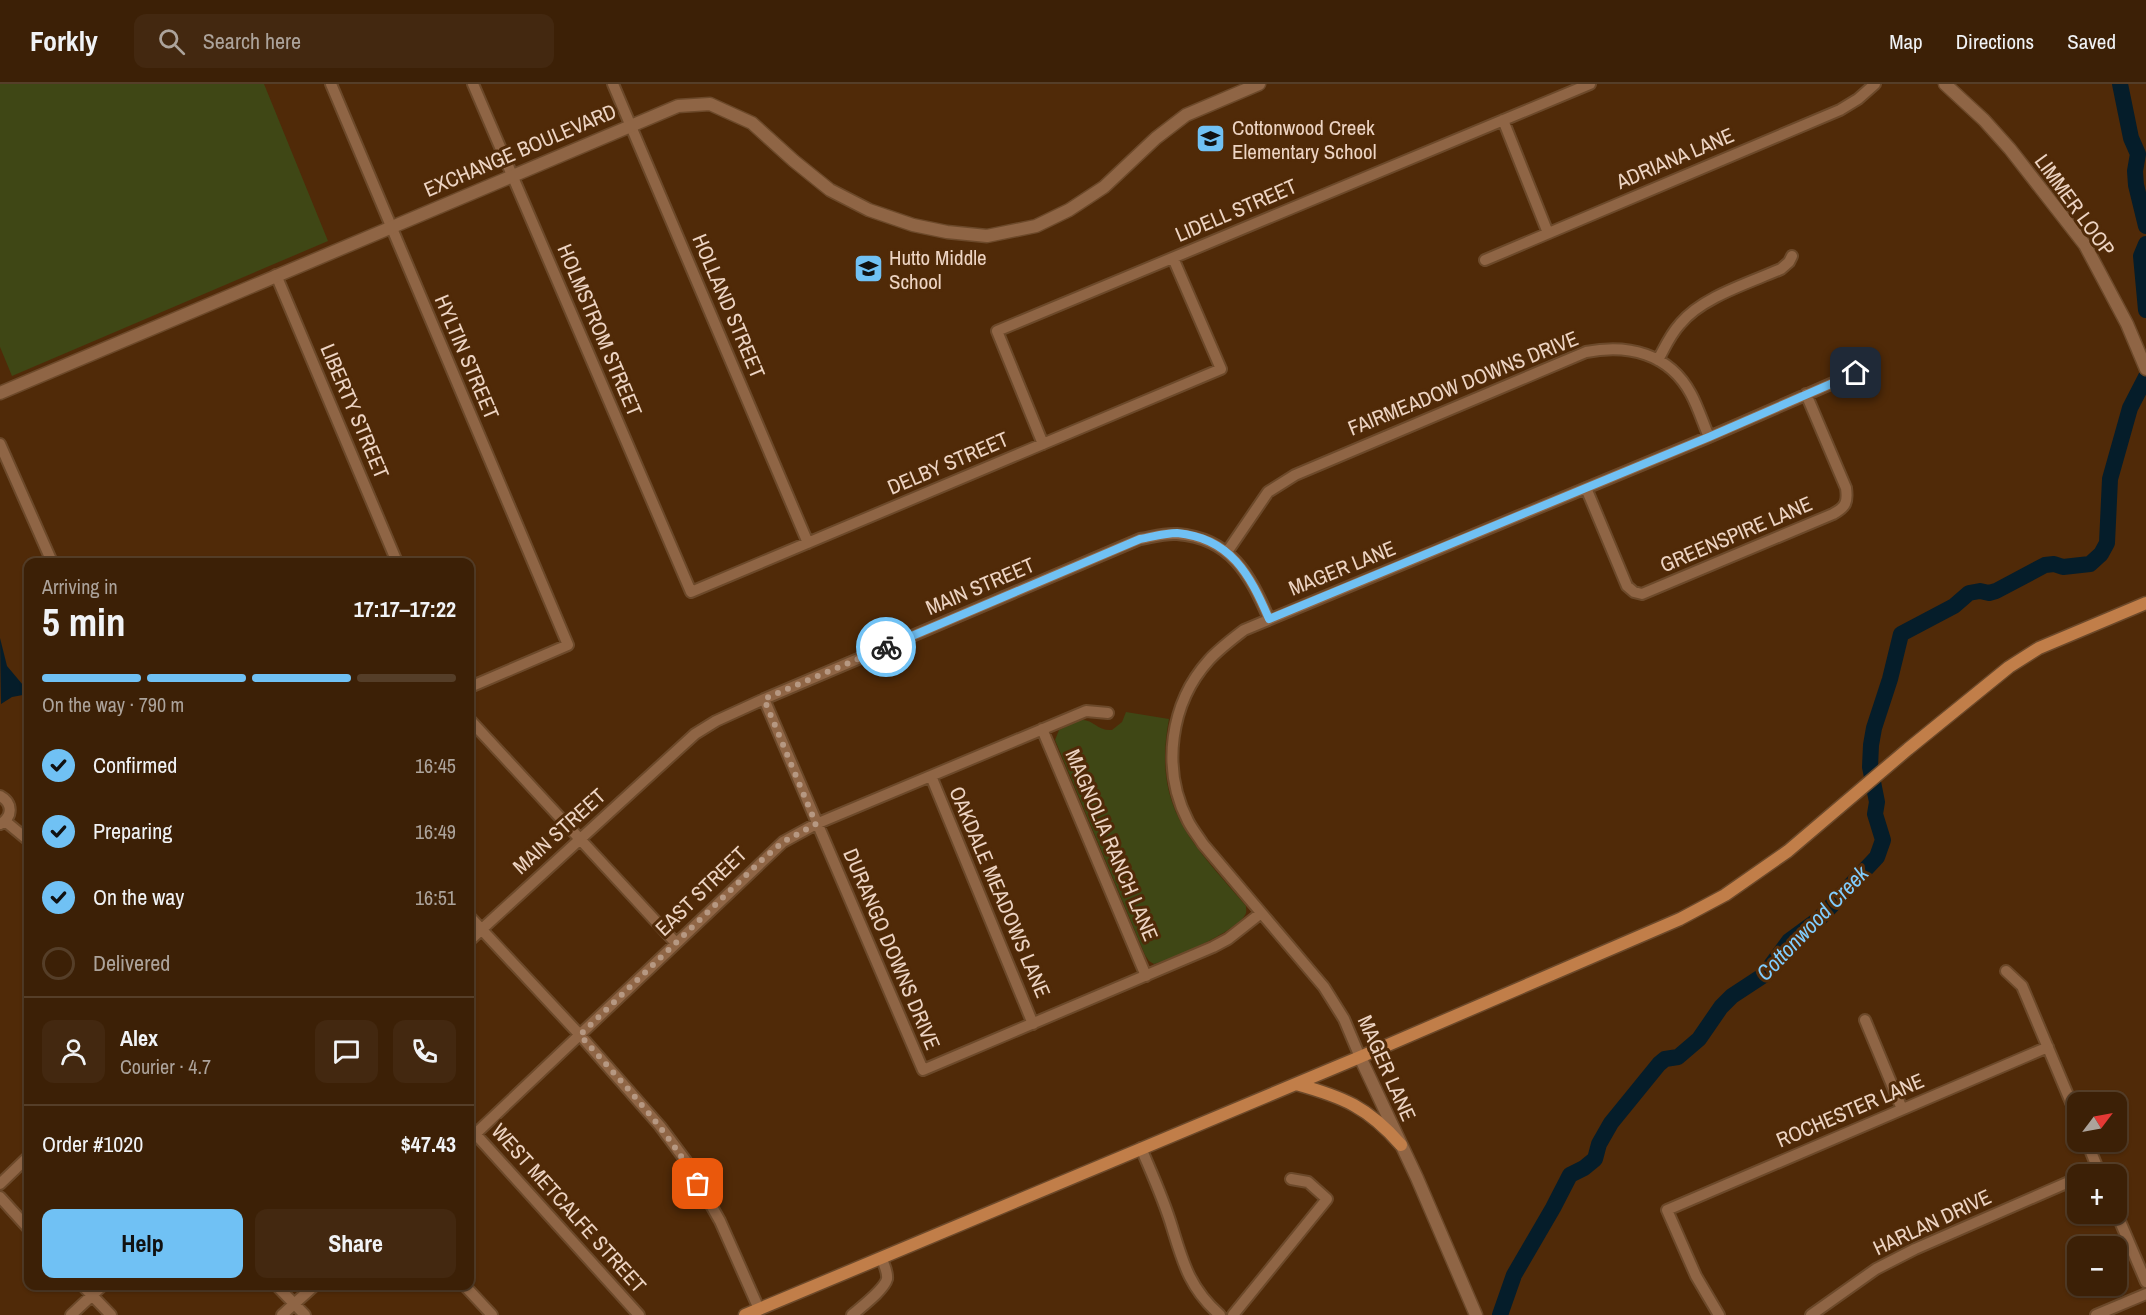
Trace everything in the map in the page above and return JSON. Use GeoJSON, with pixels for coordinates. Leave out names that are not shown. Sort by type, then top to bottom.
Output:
{"type":"FeatureCollection","features":[{"type":"Feature","properties":{"kind":"main road"},"geometry":{"type":"LineString","coordinates":[[746,1315],[1360,1057],[1680,919],[1758,874],[1788,851],[1999,674],[2039,648],[2146,603]]}},
{"type":"Feature","properties":{"kind":"main road"},"geometry":{"type":"LineString","coordinates":[[1296,1083],[1323,1091],[1362,1109],[1382,1125],[1401,1145]]}},
{"type":"Feature","properties":{"kind":"street","name":"HYLTIN STREET"},"geometry":{"type":"LineString","coordinates":[[331,84],[568,645],[474,685]]}},
{"type":"Feature","properties":{"kind":"street","name":"HOLMSTROM STREET"},"geometry":{"type":"LineString","coordinates":[[473,84],[691,592]]}},
{"type":"Feature","properties":{"kind":"street","name":"HOLLAND STREET"},"geometry":{"type":"LineString","coordinates":[[613,84],[808,543]]}},
{"type":"Feature","properties":{"kind":"street","name":"EXCHANGE BOULEVARD"},"geometry":{"type":"LineString","coordinates":[[0,393],[678,106],[710,104],[752,123],[830,190],[869,210],[913,225],[947,232],[987,236],[1036,226],[1069,210],[1104,187],[1156,138],[1186,115],[1259,84]]}},
{"type":"Feature","properties":{"kind":"street","name":"LIDELL STREET"},"geometry":{"type":"LineString","coordinates":[[1043,444],[997,331],[1590,84]]}},
{"type":"Feature","properties":{"kind":"street","name":"ADRIANA LANE"},"geometry":{"type":"LineString","coordinates":[[1485,260],[1840,110],[1858,99],[1875,84]]}},
{"type":"Feature","properties":{"kind":"street","name":"LIMMER LOOP"},"geometry":{"type":"LineString","coordinates":[[1945,84],[1984,120],[2010,149],[2085,245],[2127,324],[2146,369]]}},
{"type":"Feature","properties":{"kind":"street"},"geometry":{"type":"LineString","coordinates":[[1503,120],[1548,233]]}},
{"type":"Feature","properties":{"kind":"street"},"geometry":{"type":"LineString","coordinates":[[1658,360],[1669,338],[1681,322],[1696,309],[1715,298],[1781,269],[1790,262],[1792,256]]}},
{"type":"Feature","properties":{"kind":"street","name":"DELBY STREET"},"geometry":{"type":"LineString","coordinates":[[691,592],[1221,369],[1173,258]]}},
{"type":"Feature","properties":{"kind":"street","name":"LIBERTY STREET"},"geometry":{"type":"LineString","coordinates":[[276,275],[395,558]]}},
{"type":"Feature","properties":{"kind":"street","name":"FAIRMEADOW DOWNS DRIVE"},"geometry":{"type":"LineString","coordinates":[[1227,552],[1268,492],[1295,475],[1586,352],[1618,348],[1638,351],[1658,360],[1674,373],[1690,393],[1709,437]]}},
{"type":"Feature","properties":{"kind":"street","name":"MAGER LANE"},"geometry":{"type":"LineString","coordinates":[[1476,1315],[1401,1145],[1334,1002],[1203,844],[1188,820],[1179,798],[1172,767],[1172,742],[1181,706],[1192,683],[1208,661],[1244,630],[1709,437],[1856,373]]}},
{"type":"Feature","properties":{"kind":"street","name":"GREENSPIRE LANE"},"geometry":{"type":"LineString","coordinates":[[1586,488],[1627,586],[1634,592],[1642,594],[1823,518],[1844,508],[1848,500],[1846,488],[1806,394]]}},
{"type":"Feature","properties":{"kind":"street"},"geometry":{"type":"LineString","coordinates":[[0,444],[50,558]]}},
{"type":"Feature","properties":{"kind":"street","name":"MAIN STREET"},"geometry":{"type":"LineString","coordinates":[[474,936],[695,734],[716,721],[1140,539],[1175,533],[1205,540],[1227,552],[1245,570],[1269,619]]}},
{"type":"Feature","properties":{"kind":"street","name":"DURANGO DOWNS DRIVE"},"geometry":{"type":"LineString","coordinates":[[764,699],[923,1070],[1215,946],[1228,939],[1261,913]]}},
{"type":"Feature","properties":{"kind":"street","name":"EAST STREET"},"geometry":{"type":"LineString","coordinates":[[474,1131],[580,1035],[675,942],[783,842],[816,824],[1086,711],[1108,713]]}},
{"type":"Feature","properties":{"kind":"street"},"geometry":{"type":"LineString","coordinates":[[474,724],[675,942]]}},
{"type":"Feature","properties":{"kind":"street","name":"MAGNOLIA RANCH LANE"},"geometry":{"type":"LineString","coordinates":[[1042,729],[1146,976]]}},
{"type":"Feature","properties":{"kind":"street","name":"OAKDALE MEADOWS LANE"},"geometry":{"type":"LineString","coordinates":[[931,776],[1033,1024]]}},
{"type":"Feature","properties":{"kind":"street"},"geometry":{"type":"LineString","coordinates":[[0,795],[10,807],[8,817],[3,823],[24,837]]}},
{"type":"Feature","properties":{"kind":"street"},"geometry":{"type":"LineString","coordinates":[[474,921],[580,1035],[660,1126],[686,1161],[720,1221],[759,1309]]}},
{"type":"Feature","properties":{"kind":"street"},"geometry":{"type":"LineString","coordinates":[[2006,971],[2022,986],[2067,1093]]}},
{"type":"Feature","properties":{"kind":"street"},"geometry":{"type":"LineString","coordinates":[[1865,1020],[1902,1109]]}},
{"type":"Feature","properties":{"kind":"street","name":"ROCHESTER LANE"},"geometry":{"type":"LineString","coordinates":[[1719,1315],[1696,1276],[1667,1210],[2048,1047]]}},
{"type":"Feature","properties":{"kind":"street","name":"WEST METCALFE STREET"},"geometry":{"type":"LineString","coordinates":[[474,1137],[639,1315]]}},
{"type":"Feature","properties":{"kind":"street"},"geometry":{"type":"LineString","coordinates":[[1141,1149],[1158,1186],[1187,1272],[1204,1302],[1220,1315]]}},
{"type":"Feature","properties":{"kind":"street"},"geometry":{"type":"LineString","coordinates":[[0,1184],[24,1161]]}},
{"type":"Feature","properties":{"kind":"street"},"geometry":{"type":"LineString","coordinates":[[1233,1315],[1327,1199],[1308,1182],[1291,1179]]}},
{"type":"Feature","properties":{"kind":"street","name":"HARLAN DRIVE"},"geometry":{"type":"LineString","coordinates":[[1810,1315],[1876,1269],[1915,1249],[2067,1183]]}},
{"type":"Feature","properties":{"kind":"street"},"geometry":{"type":"LineString","coordinates":[[0,1197],[24,1224]]}},
{"type":"Feature","properties":{"kind":"street"},"geometry":{"type":"LineString","coordinates":[[2121,1224],[2146,1282]]}},
{"type":"Feature","properties":{"kind":"street"},"geometry":{"type":"LineString","coordinates":[[852,1315],[882,1287],[886,1280],[882,1259]]}},
{"type":"Feature","properties":{"kind":"street"},"geometry":{"type":"LineString","coordinates":[[87,1290],[111,1315]]}},
{"type":"Feature","properties":{"kind":"street"},"geometry":{"type":"LineString","coordinates":[[71,1315],[98,1290]]}},
{"type":"Feature","properties":{"kind":"street"},"geometry":{"type":"LineString","coordinates":[[281,1290],[305,1315]]}},
{"type":"Feature","properties":{"kind":"street"},"geometry":{"type":"LineString","coordinates":[[282,1315],[310,1290]]}},
{"type":"Feature","properties":{"kind":"street"},"geometry":{"type":"LineString","coordinates":[[469,1290],[492,1315]]}},
{"type":"Feature","properties":{"kind":"street"},"geometry":{"type":"LineString","coordinates":[[2096,1315],[2146,1294]]}},
{"type":"Feature","properties":{"kind":"green space"},"geometry":{"type":"Polygon","coordinates":[[[0,84],[264,84],[328,241],[12,376],[0,347],[0,84]]]}},
{"type":"Feature","properties":{"kind":"green space"},"geometry":{"type":"Polygon","coordinates":[[[1126,712],[1169,719],[1165,750],[1166,777],[1172,801],[1193,842],[1246,906],[1245,915],[1230,929],[1188,951],[1154,964],[1145,955],[1055,740],[1059,730],[1080,720],[1087,720],[1103,729],[1112,730],[1122,722],[1126,712]]]}},
{"type":"Feature","properties":{"kind":"water"},"geometry":{"type":"Polygon","coordinates":[[[0,638],[7,666],[24,686],[24,695],[12,697],[1,704],[0,638]]]}},
{"type":"Feature","properties":{"kind":"waterway","name":"Cottonwood Creek"},"geometry":{"type":"LineString","coordinates":[[2120,84],[2131,138],[2138,154],[2135,171],[2136,185],[2146,226]]}},
{"type":"Feature","properties":{"kind":"waterway","name":"Cottonwood Creek"},"geometry":{"type":"LineString","coordinates":[[2146,244],[2141,256],[2146,310]]}},
{"type":"Feature","properties":{"kind":"waterway","name":"Cottonwood Creek"},"geometry":{"type":"LineString","coordinates":[[1500,1315],[1514,1275],[1570,1175],[1595,1159],[1599,1144],[1611,1123],[1659,1064],[1665,1059],[1678,1057],[1699,1039],[1721,1007],[1732,996],[1764,975],[1789,941],[1819,919],[1877,857],[1883,840],[1875,814],[1877,802],[1870,767],[1871,745],[1901,634],[1954,606],[1969,593],[1996,591],[2045,565],[2054,564],[2063,567],[2090,564],[2101,554],[2107,543],[2110,479],[2130,408],[2146,377]]}},
{"type":"Feature","properties":{"kind":"way so far"},"geometry":{"type":"LineString","coordinates":[[698,1184],[686,1161],[660,1126],[580,1035],[762,860],[783,842],[816,824],[764,699],[886,647]]}},
{"type":"Feature","properties":{"kind":"place","name":"Cottonwood Creek Elementary School"},"geometry":{"type":"Point","coordinates":[1211,139]}},
{"type":"Feature","properties":{"kind":"place","name":"Hutto Middle School"},"geometry":{"type":"Point","coordinates":[868,269]}},
{"type":"Feature","properties":{"kind":"route"},"geometry":{"type":"LineString","coordinates":[[886,647],[1140,539],[1175,533],[1205,540],[1227,552],[1245,570],[1269,619],[1709,437],[1856,373]]}}]}
